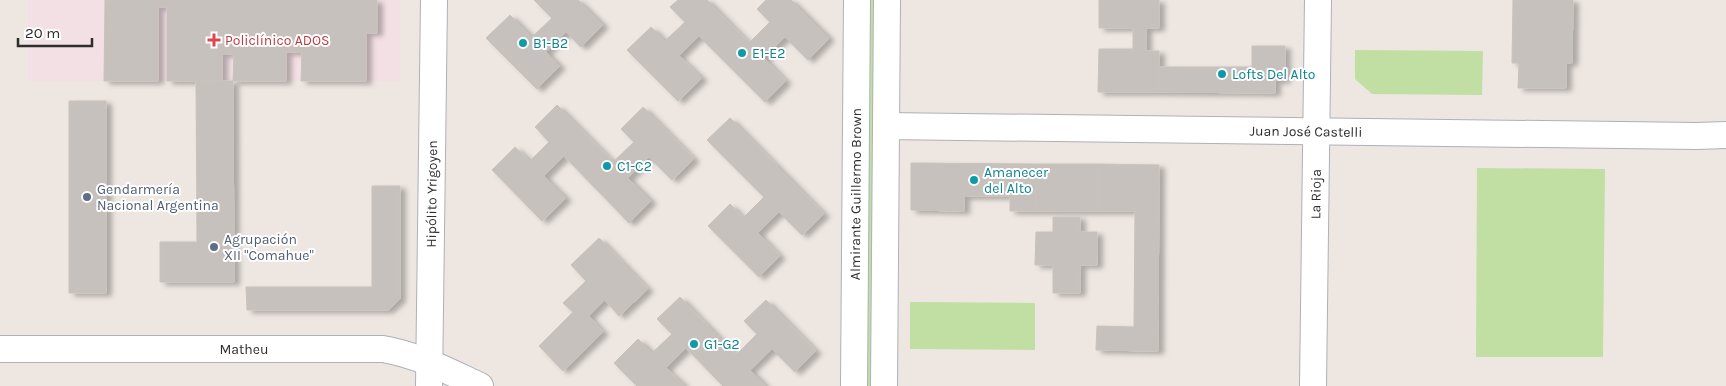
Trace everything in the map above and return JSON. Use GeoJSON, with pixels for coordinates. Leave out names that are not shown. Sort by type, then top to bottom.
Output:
{"type":"FeatureCollection","features":[{"type":"Feature","properties":{"kind":"street","name":"Hipólito Yrigoyen"},"geometry":{"type":"LineString","coordinates":[[429,374],[434,0]]}},
{"type":"Feature","properties":{"kind":"street","name":"Almirante Guillermo Brown"},"geometry":{"type":"LineString","coordinates":[[854,386],[857,0]]}},
{"type":"Feature","properties":{"kind":"street"},"geometry":{"type":"LineString","coordinates":[[884,386],[887,0]]}},
{"type":"Feature","properties":{"kind":"street","name":"La Rioja"},"geometry":{"type":"LineString","coordinates":[[1313,386],[1318,0]]}},
{"type":"Feature","properties":{"kind":"street","name":"Juan José Castelli"},"geometry":{"type":"LineString","coordinates":[[886,126],[1697,136],[1726,134]]}},
{"type":"Feature","properties":{"kind":"street","name":"Matheu"},"geometry":{"type":"LineString","coordinates":[[0,349],[364,348],[400,352],[429,374],[480,386]]}},
{"type":"Feature","properties":{"kind":"shaded area","name":"Policlínico ADOS"},"geometry":{"type":"Polygon","coordinates":[[[28,0],[400,0],[400,81],[28,81],[28,0]]]}},
{"type":"Feature","properties":{"kind":"green space"},"geometry":{"type":"Polygon","coordinates":[[[865,0],[878,0],[877,386],[863,386],[865,0]]]}},
{"type":"Feature","properties":{"kind":"green space"},"geometry":{"type":"Polygon","coordinates":[[[1355,50],[1483,51],[1482,95],[1372,94],[1355,79],[1355,50]]]}},
{"type":"Feature","properties":{"kind":"green space"},"geometry":{"type":"Polygon","coordinates":[[[1477,168],[1605,169],[1603,357],[1476,357],[1477,168]]]}},
{"type":"Feature","properties":{"kind":"green space"},"geometry":{"type":"Polygon","coordinates":[[[910,302],[1035,303],[1035,350],[910,349],[910,302]]]}},
{"type":"Feature","properties":{"kind":"building"},"geometry":{"type":"Polygon","coordinates":[[[105,0],[272,0],[347,32],[366,32],[366,81],[301,81],[302,52],[286,52],[286,81],[233,81],[234,54],[222,54],[222,81],[167,81],[167,7],[158,7],[158,81],[104,81],[105,0]]]}},
{"type":"Feature","properties":{"kind":"building"},"geometry":{"type":"Polygon","coordinates":[[[272,0],[377,0],[377,33],[347,32],[272,0]]]}},
{"type":"Feature","properties":{"kind":"building","name":"B1-B2"},"geometry":{"type":"Polygon","coordinates":[[[534,0],[578,0],[603,25],[581,47],[566,32],[546,52],[560,66],[537,89],[486,38],[510,15],[532,37],[552,18],[534,0]]]}},
{"type":"Feature","properties":{"kind":"building","name":"E1-E2"},"geometry":{"type":"Polygon","coordinates":[[[678,0],[707,0],[749,43],[770,22],[757,9],[766,0],[791,0],[829,38],[808,60],[785,37],[764,58],[786,81],[765,102],[699,36],[679,56],[702,78],[678,101],[627,50],[651,27],[665,41],[685,22],[670,7],[678,0]]]}},
{"type":"Feature","properties":{"kind":"building"},"geometry":{"type":"Polygon","coordinates":[[[1099,0],[1159,0],[1159,28],[1146,28],[1146,51],[1159,51],[1159,92],[1098,92],[1099,49],[1133,49],[1133,28],[1099,28],[1099,0]]]}},
{"type":"Feature","properties":{"kind":"building"},"geometry":{"type":"Polygon","coordinates":[[[1513,0],[1573,0],[1572,63],[1566,63],[1566,88],[1518,88],[1519,63],[1512,63],[1513,0]]]}},
{"type":"Feature","properties":{"kind":"building","name":"Lofts Del Alto"},"geometry":{"type":"Polygon","coordinates":[[[1252,46],[1285,46],[1285,80],[1275,80],[1275,93],[1159,92],[1159,67],[1252,67],[1252,46]]]}},
{"type":"Feature","properties":{"kind":"building"},"geometry":{"type":"Polygon","coordinates":[[[196,81],[233,81],[234,282],[160,282],[160,242],[197,242],[196,81]]]}},
{"type":"Feature","properties":{"kind":"building","name":"Gendarmería Nacional Argentina"},"geometry":{"type":"Polygon","coordinates":[[[69,101],[106,101],[106,293],[69,293],[69,101]]]}},
{"type":"Feature","properties":{"kind":"building","name":"C1-C2"},"geometry":{"type":"Polygon","coordinates":[[[557,105],[613,162],[634,142],[621,129],[643,107],[694,159],[672,180],[649,157],[628,178],[651,201],[629,223],[564,156],[544,176],[566,198],[542,221],[492,170],[515,147],[530,161],[549,142],[535,127],[557,105]]]}},
{"type":"Feature","properties":{"kind":"building"},"geometry":{"type":"Polygon","coordinates":[[[730,118],[824,214],[802,235],[779,212],[758,233],[780,256],[759,277],[708,226],[730,204],[743,218],[764,197],[707,140],[730,118]]]}},
{"type":"Feature","properties":{"kind":"building","name":"Amanecer del Alto"},"geometry":{"type":"Polygon","coordinates":[[[911,163],[1036,164],[1036,211],[1010,211],[1010,196],[964,196],[964,211],[911,210],[911,163]]]}},
{"type":"Feature","properties":{"kind":"building"},"geometry":{"type":"Polygon","coordinates":[[[1036,164],[1098,164],[1098,211],[1036,211],[1036,164]]]}},
{"type":"Feature","properties":{"kind":"building"},"geometry":{"type":"Polygon","coordinates":[[[1098,164],[1159,165],[1158,351],[1096,350],[1097,326],[1134,327],[1135,211],[1098,211],[1098,164]]]}},
{"type":"Feature","properties":{"kind":"building"},"geometry":{"type":"Polygon","coordinates":[[[372,186],[400,186],[400,299],[388,310],[247,310],[246,287],[372,287],[372,186]]]}},
{"type":"Feature","properties":{"kind":"building"},"geometry":{"type":"Polygon","coordinates":[[[1053,217],[1080,217],[1080,232],[1097,232],[1097,265],[1080,265],[1080,293],[1053,293],[1053,265],[1035,265],[1036,232],[1053,232],[1053,217]]]}},
{"type":"Feature","properties":{"kind":"building"},"geometry":{"type":"Polygon","coordinates":[[[599,238],[648,289],[619,316],[605,300],[589,316],[603,332],[563,371],[539,346],[573,312],[563,303],[586,281],[571,265],[599,238]]]}},
{"type":"Feature","properties":{"kind":"building","name":"G1-G2"},"geometry":{"type":"Polygon","coordinates":[[[680,297],[736,355],[757,334],[744,321],[766,300],[816,351],[795,372],[772,349],[750,370],[766,386],[723,386],[686,348],[666,368],[685,386],[637,386],[614,363],[638,339],[652,353],[672,334],[657,319],[680,297]]]}},
{"type":"Feature","properties":{"kind":"place","name":"Policlínico ADOS"},"geometry":{"type":"Point","coordinates":[214,40]}},
{"type":"Feature","properties":{"kind":"place","name":"B1-B2"},"geometry":{"type":"Point","coordinates":[523,43]}},
{"type":"Feature","properties":{"kind":"place","name":"E1-E2"},"geometry":{"type":"Point","coordinates":[742,53]}},
{"type":"Feature","properties":{"kind":"place","name":"Lofts Del Alto"},"geometry":{"type":"Point","coordinates":[1222,74]}},
{"type":"Feature","properties":{"kind":"place","name":"C1-C2"},"geometry":{"type":"Point","coordinates":[607,166]}},
{"type":"Feature","properties":{"kind":"place","name":"Amanecer del Alto"},"geometry":{"type":"Point","coordinates":[974,180]}},
{"type":"Feature","properties":{"kind":"place","name":"Gendarmería Nacional Argentina"},"geometry":{"type":"Point","coordinates":[87,197]}},
{"type":"Feature","properties":{"kind":"place","name":"Agrupación XII \"Comahue\""},"geometry":{"type":"Point","coordinates":[214,247]}},
{"type":"Feature","properties":{"kind":"place","name":"G1-G2"},"geometry":{"type":"Point","coordinates":[694,344]}}]}
